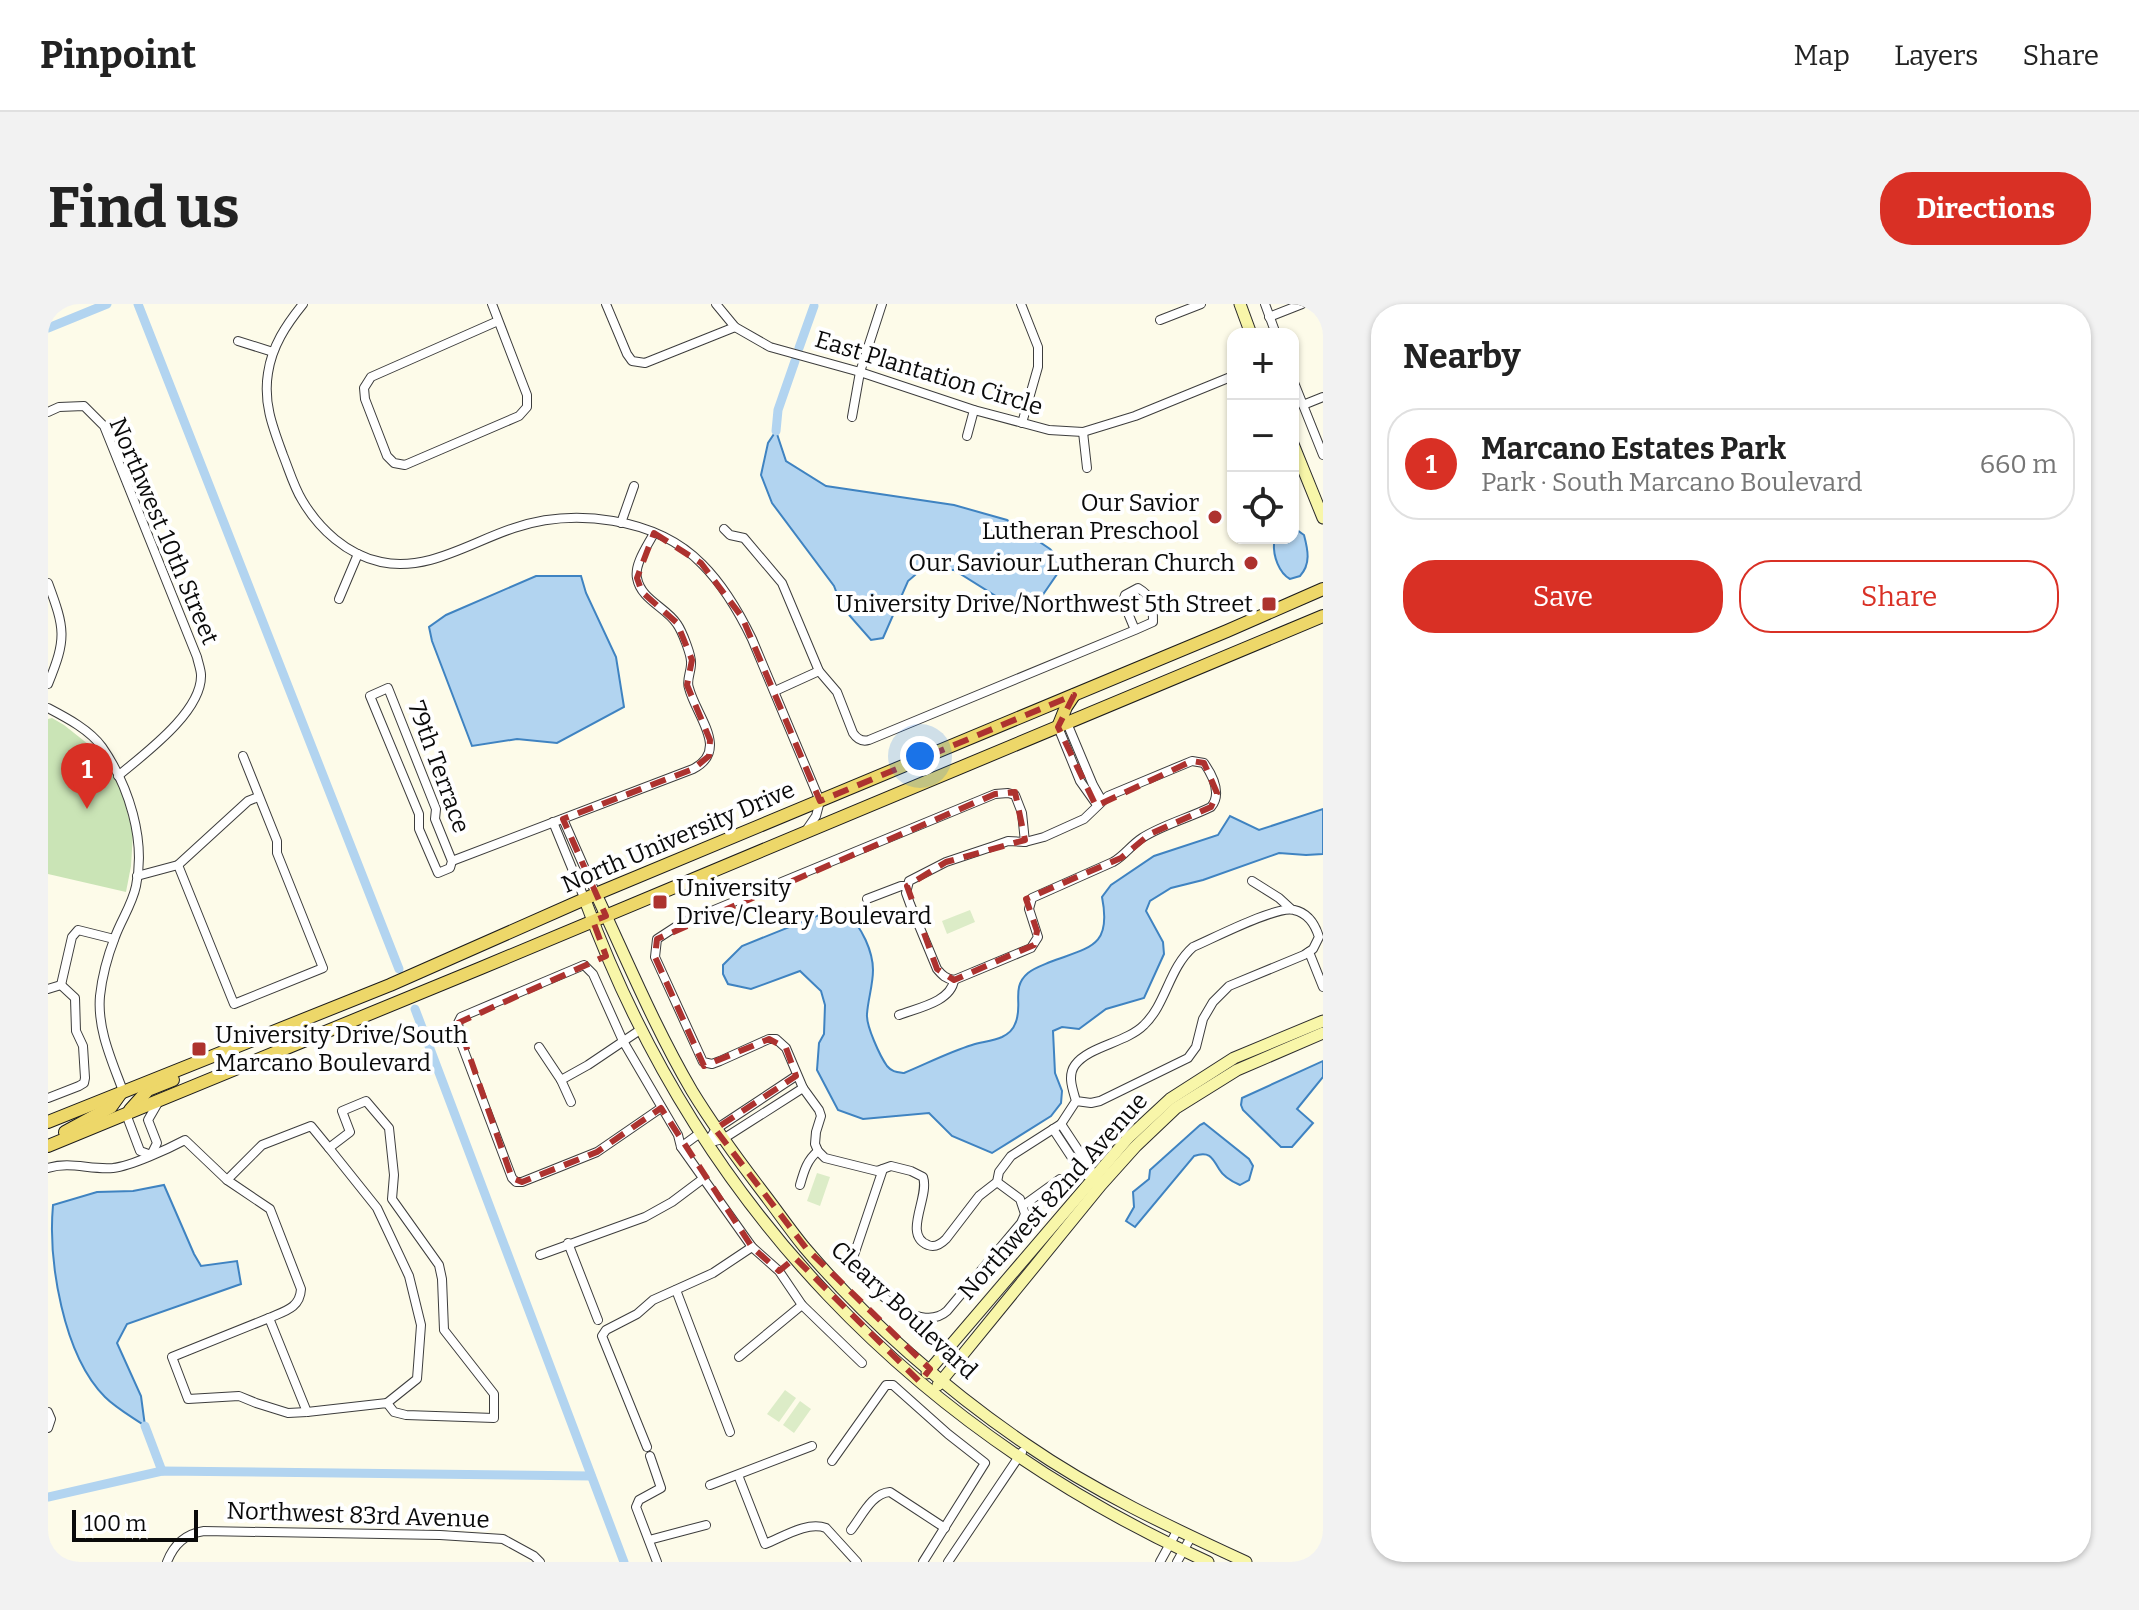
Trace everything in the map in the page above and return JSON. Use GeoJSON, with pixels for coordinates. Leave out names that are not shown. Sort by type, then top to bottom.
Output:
{"type":"FeatureCollection","features":[{"type":"Feature","properties":{"kind":"main road","name":"North University Drive"},"geometry":{"type":"LineString","coordinates":[[48,1122],[390,985],[590,897],[1323,589]]}},
{"type":"Feature","properties":{"kind":"main road","name":"North University Drive"},"geometry":{"type":"LineString","coordinates":[[48,1144],[606,916],[1323,616]]}},
{"type":"Feature","properties":{"kind":"main road"},"geometry":{"type":"LineString","coordinates":[[1063,725],[1066,707],[1074,695]]}},
{"type":"Feature","properties":{"kind":"main road"},"geometry":{"type":"LineString","coordinates":[[126,1114],[148,1090],[247,1047],[252,1039]]}},
{"type":"Feature","properties":{"kind":"main road"},"geometry":{"type":"LineString","coordinates":[[48,1144],[111,1107],[123,1091]]}},
{"type":"Feature","properties":{"kind":"street"},"geometry":{"type":"LineString","coordinates":[[303,304],[285,326],[273,352],[266,396],[271,423],[300,498],[314,519],[332,537],[358,554],[383,562],[411,563],[440,557],[532,522],[585,518],[621,523],[654,533],[690,554],[720,585],[742,617],[775,691],[820,801],[816,816],[805,833]]}},
{"type":"Feature","properties":{"kind":"street"},"geometry":{"type":"LineString","coordinates":[[492,304],[527,395],[527,407],[519,416],[405,465],[394,463],[387,456],[365,399],[364,388],[371,377],[498,321]]}},
{"type":"Feature","properties":{"kind":"street"},"geometry":{"type":"LineString","coordinates":[[606,304],[632,361],[645,363],[735,327]]}},
{"type":"Feature","properties":{"kind":"street","name":"East Plantation Circle"},"geometry":{"type":"LineString","coordinates":[[716,304],[735,327],[770,347],[1049,430],[1083,432],[1135,416],[1227,378]]}},
{"type":"Feature","properties":{"kind":"street"},"geometry":{"type":"LineString","coordinates":[[852,417],[860,372],[882,304]]}},
{"type":"Feature","properties":{"kind":"street"},"geometry":{"type":"LineString","coordinates":[[1021,304],[1038,347],[1038,367],[1022,423]]}},
{"type":"Feature","properties":{"kind":"street"},"geometry":{"type":"LineString","coordinates":[[1160,320],[1201,304]]}},
{"type":"Feature","properties":{"kind":"street"},"geometry":{"type":"LineString","coordinates":[[1240,304],[1249,328]]}},
{"type":"Feature","properties":{"kind":"street"},"geometry":{"type":"LineString","coordinates":[[1265,304],[1274,328]]}},
{"type":"Feature","properties":{"kind":"street"},"geometry":{"type":"LineString","coordinates":[[1269,317],[1302,304]]}},
{"type":"Feature","properties":{"kind":"street"},"geometry":{"type":"LineString","coordinates":[[238,341],[273,352]]}},
{"type":"Feature","properties":{"kind":"street"},"geometry":{"type":"LineString","coordinates":[[1299,395],[1323,455]]}},
{"type":"Feature","properties":{"kind":"street"},"geometry":{"type":"LineString","coordinates":[[1303,405],[1323,397]]}},
{"type":"Feature","properties":{"kind":"street","name":"Northwest 10th Street"},"geometry":{"type":"LineString","coordinates":[[48,412],[59,407],[84,406],[104,426],[197,657],[201,675],[191,709],[118,776]]}},
{"type":"Feature","properties":{"kind":"street"},"geometry":{"type":"LineString","coordinates":[[967,436],[974,410]]}},
{"type":"Feature","properties":{"kind":"street"},"geometry":{"type":"LineString","coordinates":[[1083,432],[1087,468]]}},
{"type":"Feature","properties":{"kind":"street"},"geometry":{"type":"LineString","coordinates":[[1299,459],[1323,518]]}},
{"type":"Feature","properties":{"kind":"street"},"geometry":{"type":"LineString","coordinates":[[621,523],[634,486]]}},
{"type":"Feature","properties":{"kind":"street"},"geometry":{"type":"LineString","coordinates":[[724,529],[730,535],[744,538],[782,583],[819,671],[837,692],[853,733],[861,740],[869,740],[1135,630],[1153,622],[1153,607],[1148,594],[1138,588],[1125,595],[1123,601],[1135,630]]}},
{"type":"Feature","properties":{"kind":"street"},"geometry":{"type":"LineString","coordinates":[[452,861],[693,769],[709,756],[710,740],[687,685],[692,660],[677,623],[642,592],[637,578],[638,566],[654,533]]}},
{"type":"Feature","properties":{"kind":"street"},"geometry":{"type":"LineString","coordinates":[[339,599],[358,554]]}},
{"type":"Feature","properties":{"kind":"street"},"geometry":{"type":"LineString","coordinates":[[48,583],[63,633],[58,660],[48,684]]}},
{"type":"Feature","properties":{"kind":"street"},"geometry":{"type":"LineString","coordinates":[[775,691],[819,671]]}},
{"type":"Feature","properties":{"kind":"street","name":"79th Terrace"},"geometry":{"type":"LineString","coordinates":[[388,688],[436,809],[435,819],[452,861],[450,868],[438,873],[419,829],[419,814],[370,696],[388,688]]}},
{"type":"Feature","properties":{"kind":"street"},"geometry":{"type":"LineString","coordinates":[[48,708],[83,728],[101,745],[128,798],[134,820],[138,847],[137,876],[133,897],[114,939],[102,983],[100,1009],[105,1041],[123,1091]]}},
{"type":"Feature","properties":{"kind":"street"},"geometry":{"type":"LineString","coordinates":[[1063,725],[1078,762],[1082,786],[1099,803]]}},
{"type":"Feature","properties":{"kind":"street"},"geometry":{"type":"LineString","coordinates":[[178,865],[234,1004],[323,968],[277,853],[277,841],[243,756]]}},
{"type":"Feature","properties":{"kind":"street"},"geometry":{"type":"LineString","coordinates":[[1192,761],[1204,763],[1217,793],[1211,807],[1142,838],[1121,858],[1032,898],[1029,909],[1038,937],[1034,945],[954,980],[947,979],[937,969],[910,904],[906,893],[909,881],[946,862],[1008,841],[1025,842],[1044,837],[1084,819],[1099,803],[1137,783],[1192,761]]}},
{"type":"Feature","properties":{"kind":"street"},"geometry":{"type":"LineString","coordinates":[[1025,842],[1022,813],[1015,795],[995,794],[680,924],[657,939],[655,957],[703,1062],[712,1064],[769,1039],[776,1039],[786,1048],[796,1076],[819,1110],[821,1116],[815,1144],[825,1158],[877,1171],[891,1166],[923,1177],[925,1191],[915,1225],[917,1234],[928,1245],[940,1244],[979,1196],[997,1182],[999,1172],[1011,1156],[1057,1126],[1076,1101]]}},
{"type":"Feature","properties":{"kind":"street"},"geometry":{"type":"LineString","coordinates":[[137,876],[178,865],[248,801],[258,797]]}},
{"type":"Feature","properties":{"kind":"street"},"geometry":{"type":"LineString","coordinates":[[563,819],[590,897]]}},
{"type":"Feature","properties":{"kind":"street"},"geometry":{"type":"LineString","coordinates":[[553,822],[590,897]]}},
{"type":"Feature","properties":{"kind":"street"},"geometry":{"type":"LineString","coordinates":[[1252,881],[1291,909]]}},
{"type":"Feature","properties":{"kind":"street"},"geometry":{"type":"LineString","coordinates":[[867,899],[907,886]]}},
{"type":"Feature","properties":{"kind":"street","name":"Cleary Boulevard"},"geometry":{"type":"LineString","coordinates":[[590,897],[606,916],[670,1052],[719,1134],[806,1248],[850,1296],[943,1380],[1027,1445],[1118,1501],[1246,1562]]}},
{"type":"Feature","properties":{"kind":"street","name":"Cleary Boulevard"},"geometry":{"type":"LineString","coordinates":[[590,897],[593,921],[611,968],[665,1077],[703,1138],[751,1205],[843,1310],[932,1393],[1018,1458],[1091,1503],[1208,1562]]}},
{"type":"Feature","properties":{"kind":"street"},"geometry":{"type":"LineString","coordinates":[[1298,910],[1312,920],[1319,937],[1309,952],[1229,986],[1213,1002],[1203,1019],[1196,1047],[1188,1058],[1100,1101],[1076,1101],[1071,1083],[1074,1067],[1082,1058],[1133,1033],[1147,1022],[1185,954],[1193,947],[1273,913],[1298,910]]}},
{"type":"Feature","properties":{"kind":"street"},"geometry":{"type":"LineString","coordinates":[[61,985],[72,937],[78,930],[114,939]]}},
{"type":"Feature","properties":{"kind":"street"},"geometry":{"type":"LineString","coordinates":[[1309,952],[1323,987]]}},
{"type":"Feature","properties":{"kind":"street"},"geometry":{"type":"LineString","coordinates":[[661,1108],[597,1152],[516,1182],[461,1043],[458,1023],[461,1017],[488,1005],[584,965],[588,968],[623,1041],[678,1135],[681,1147],[752,1247],[779,1271],[802,1305],[862,1363]]}},
{"type":"Feature","properties":{"kind":"street"},"geometry":{"type":"LineString","coordinates":[[899,1015],[943,998],[953,988],[954,980]]}},
{"type":"Feature","properties":{"kind":"street"},"geometry":{"type":"LineString","coordinates":[[48,989],[61,985],[75,998],[76,1031],[83,1046],[84,1083],[48,1098]]}},
{"type":"Feature","properties":{"kind":"street","name":"Northwest 82nd Avenue"},"geometry":{"type":"LineString","coordinates":[[932,1393],[1098,1182],[1128,1138],[1170,1099],[1234,1058],[1323,1021]]}},
{"type":"Feature","properties":{"kind":"street"},"geometry":{"type":"LineString","coordinates":[[561,1080],[640,1030]]}},
{"type":"Feature","properties":{"kind":"street","name":"Northwest 82nd Avenue"},"geometry":{"type":"LineString","coordinates":[[920,1382],[1098,1182],[1176,1108],[1237,1070],[1323,1033]]}},
{"type":"Feature","properties":{"kind":"street"},"geometry":{"type":"LineString","coordinates":[[539,1047],[561,1080],[571,1102]]}},
{"type":"Feature","properties":{"kind":"street"},"geometry":{"type":"LineString","coordinates":[[719,1134],[796,1076]]}},
{"type":"Feature","properties":{"kind":"street"},"geometry":{"type":"LineString","coordinates":[[778,1087],[786,1099]]}},
{"type":"Feature","properties":{"kind":"street"},"geometry":{"type":"LineString","coordinates":[[681,1147],[719,1134],[803,1088]]}},
{"type":"Feature","properties":{"kind":"street"},"geometry":{"type":"LineString","coordinates":[[151,1155],[157,1143],[148,1120],[160,1100]]}},
{"type":"Feature","properties":{"kind":"street"},"geometry":{"type":"LineString","coordinates":[[329,1148],[350,1132],[342,1111],[366,1101],[389,1128],[394,1175],[392,1199],[439,1265],[444,1327],[494,1394],[494,1418],[406,1415],[394,1412],[387,1403]]}},
{"type":"Feature","properties":{"kind":"street"},"geometry":{"type":"LineString","coordinates":[[126,1114],[140,1151],[151,1155]]}},
{"type":"Feature","properties":{"kind":"street"},"geometry":{"type":"LineString","coordinates":[[48,1168],[71,1164],[114,1168],[185,1140],[227,1180],[270,1209],[301,1289],[300,1298],[294,1307],[172,1357],[188,1399],[239,1396],[275,1410],[307,1412],[387,1403],[417,1379],[421,1325],[409,1276],[377,1208],[311,1126],[262,1145],[227,1180]]}},
{"type":"Feature","properties":{"kind":"street"},"geometry":{"type":"LineString","coordinates":[[1057,1126],[1072,1141],[1098,1182]]}},
{"type":"Feature","properties":{"kind":"street"},"geometry":{"type":"LineString","coordinates":[[1057,1126],[1063,1147],[1082,1173],[1098,1182]]}},
{"type":"Feature","properties":{"kind":"street"},"geometry":{"type":"LineString","coordinates":[[1063,1147],[1072,1141]]}},
{"type":"Feature","properties":{"kind":"street"},"geometry":{"type":"LineString","coordinates":[[800,1185],[807,1164],[818,1151]]}},
{"type":"Feature","properties":{"kind":"street"},"geometry":{"type":"LineString","coordinates":[[883,1169],[853,1258],[862,1274],[892,1305],[920,1316],[940,1317],[947,1311],[1021,1223],[1025,1214],[1024,1205],[997,1182]]}},
{"type":"Feature","properties":{"kind":"street"},"geometry":{"type":"LineString","coordinates":[[540,1255],[645,1217],[704,1178]]}},
{"type":"Feature","properties":{"kind":"street"},"geometry":{"type":"LineString","coordinates":[[1024,1205],[1060,1179]]}},
{"type":"Feature","properties":{"kind":"street"},"geometry":{"type":"LineString","coordinates":[[568,1243],[598,1320]]}},
{"type":"Feature","properties":{"kind":"street"},"geometry":{"type":"LineString","coordinates":[[657,1562],[636,1507],[639,1500],[661,1488],[602,1336],[606,1330],[637,1314],[653,1300],[713,1273],[752,1247]]}},
{"type":"Feature","properties":{"kind":"street"},"geometry":{"type":"LineString","coordinates":[[779,1271],[795,1258]]}},
{"type":"Feature","properties":{"kind":"street"},"geometry":{"type":"LineString","coordinates":[[676,1290],[730,1432]]}},
{"type":"Feature","properties":{"kind":"street"},"geometry":{"type":"LineString","coordinates":[[739,1357],[802,1305]]}},
{"type":"Feature","properties":{"kind":"street"},"geometry":{"type":"LineString","coordinates":[[269,1318],[307,1412]]}},
{"type":"Feature","properties":{"kind":"street"},"geometry":{"type":"LineString","coordinates":[[832,1461],[886,1385],[893,1385],[985,1463],[923,1562]]}},
{"type":"Feature","properties":{"kind":"street"},"geometry":{"type":"LineString","coordinates":[[48,1412],[51,1419],[48,1428]]}},
{"type":"Feature","properties":{"kind":"street"},"geometry":{"type":"LineString","coordinates":[[948,1562],[1027,1445]]}},
{"type":"Feature","properties":{"kind":"street"},"geometry":{"type":"LineString","coordinates":[[710,1485],[812,1446]]}},
{"type":"Feature","properties":{"kind":"street"},"geometry":{"type":"LineString","coordinates":[[738,1475],[765,1544],[820,1525],[857,1562]]}},
{"type":"Feature","properties":{"kind":"street"},"geometry":{"type":"LineString","coordinates":[[851,1530],[884,1492],[890,1492],[945,1528]]}},
{"type":"Feature","properties":{"kind":"street"},"geometry":{"type":"LineString","coordinates":[[649,1540],[706,1525]]}},
{"type":"Feature","properties":{"kind":"street","name":"Northwest 83rd Avenue"},"geometry":{"type":"LineString","coordinates":[[167,1562],[179,1541],[190,1534],[204,1531],[503,1539],[537,1559]]}},
{"type":"Feature","properties":{"kind":"street"},"geometry":{"type":"LineString","coordinates":[[1160,1562],[1177,1531]]}},
{"type":"Feature","properties":{"kind":"street"},"geometry":{"type":"LineString","coordinates":[[1177,1562],[1191,1537]]}},
{"type":"Feature","properties":{"kind":"highlighted area"},"geometry":{"type":"Polygon","coordinates":[[[654,533],[701,563],[742,617],[820,801],[1074,695],[1058,727],[1096,806],[1192,761],[1204,763],[1217,793],[1211,807],[1150,834],[1121,858],[1026,899],[1037,931],[1034,945],[954,980],[937,969],[907,886],[946,862],[1025,840],[1015,792],[995,794],[657,939],[655,957],[704,1066],[769,1039],[786,1048],[796,1076],[715,1129],[806,1248],[930,1369],[920,1382],[795,1258],[779,1271],[752,1247],[661,1108],[597,1152],[522,1182],[512,1178],[458,1023],[606,956],[593,921],[606,916],[563,819],[693,769],[709,756],[710,740],[687,685],[692,660],[677,623],[642,592],[637,578],[654,533]]]}},
{"type":"Feature","properties":{"kind":"green space"},"geometry":{"type":"Polygon","coordinates":[[[52,718],[98,752],[120,785],[133,833],[126,892],[48,874],[48,719],[52,718]]]}},
{"type":"Feature","properties":{"kind":"green space"},"geometry":{"type":"Polygon","coordinates":[[[970,910],[975,922],[947,934],[942,921],[970,910]]]}},
{"type":"Feature","properties":{"kind":"green space"},"geometry":{"type":"Polygon","coordinates":[[[817,1173],[830,1177],[820,1206],[807,1201],[817,1173]]]}},
{"type":"Feature","properties":{"kind":"green space"},"geometry":{"type":"Polygon","coordinates":[[[785,1390],[796,1398],[779,1422],[767,1414],[785,1390]]]}},
{"type":"Feature","properties":{"kind":"green space"},"geometry":{"type":"Polygon","coordinates":[[[800,1401],[811,1409],[794,1433],[783,1425],[800,1401]]]}},
{"type":"Feature","properties":{"kind":"water"},"geometry":{"type":"Polygon","coordinates":[[[776,431],[786,461],[826,486],[954,505],[1007,520],[1050,549],[1064,564],[1042,596],[1020,607],[999,598],[954,570],[922,569],[908,581],[883,638],[871,640],[842,607],[834,586],[772,503],[761,475],[768,443],[776,431]]]}},
{"type":"Feature","properties":{"kind":"water"},"geometry":{"type":"Polygon","coordinates":[[[1299,531],[1304,535],[1308,557],[1300,576],[1290,579],[1283,573],[1274,544],[1299,544],[1299,531]]]}},
{"type":"Feature","properties":{"kind":"water"},"geometry":{"type":"Polygon","coordinates":[[[536,576],[581,576],[616,657],[624,707],[557,743],[517,739],[472,746],[429,627],[446,615],[536,576]]]}},
{"type":"Feature","properties":{"kind":"water"},"geometry":{"type":"Polygon","coordinates":[[[1323,809],[1323,854],[1279,853],[1171,888],[1150,901],[1146,911],[1163,942],[1164,954],[1144,998],[1106,1009],[1079,1029],[1062,1027],[1053,1031],[1055,1073],[1062,1091],[1061,1103],[1051,1116],[992,1153],[952,1136],[929,1113],[863,1119],[838,1110],[817,1070],[819,1043],[824,1034],[825,1005],[821,991],[800,971],[751,989],[728,984],[723,974],[723,965],[742,946],[829,911],[845,915],[862,933],[871,956],[873,976],[867,1019],[871,1033],[887,1066],[904,1073],[1010,1032],[1017,1017],[1018,991],[1023,979],[1036,968],[1095,943],[1104,926],[1102,897],[1111,885],[1154,856],[1218,835],[1230,816],[1259,830],[1323,809]]]}},
{"type":"Feature","properties":{"kind":"water"},"geometry":{"type":"Polygon","coordinates":[[[1323,1061],[1323,1077],[1297,1109],[1313,1123],[1292,1147],[1281,1147],[1243,1110],[1242,1098],[1323,1061]]]}},
{"type":"Feature","properties":{"kind":"water"},"geometry":{"type":"Polygon","coordinates":[[[1204,1123],[1249,1159],[1253,1166],[1249,1180],[1240,1185],[1223,1174],[1210,1156],[1194,1156],[1135,1227],[1126,1221],[1134,1207],[1133,1192],[1149,1179],[1150,1170],[1204,1123]]]}},
{"type":"Feature","properties":{"kind":"water"},"geometry":{"type":"Polygon","coordinates":[[[164,1185],[201,1266],[237,1261],[241,1284],[127,1324],[117,1343],[141,1396],[145,1426],[105,1397],[78,1357],[61,1306],[56,1279],[53,1205],[97,1192],[133,1191],[164,1185]]]}},
{"type":"Feature","properties":{"kind":"waterway"},"geometry":{"type":"LineString","coordinates":[[48,328],[107,304]]}},
{"type":"Feature","properties":{"kind":"waterway"},"geometry":{"type":"LineString","coordinates":[[138,304],[399,969]]}},
{"type":"Feature","properties":{"kind":"waterway"},"geometry":{"type":"LineString","coordinates":[[799,348],[814,306]]}},
{"type":"Feature","properties":{"kind":"waterway"},"geometry":{"type":"LineString","coordinates":[[776,431],[778,410],[795,361]]}},
{"type":"Feature","properties":{"kind":"waterway"},"geometry":{"type":"LineString","coordinates":[[415,1009],[624,1562]]}},
{"type":"Feature","properties":{"kind":"waterway"},"geometry":{"type":"LineString","coordinates":[[145,1426],[162,1471]]}},
{"type":"Feature","properties":{"kind":"waterway"},"geometry":{"type":"LineString","coordinates":[[48,1497],[162,1471],[591,1476]]}},
{"type":"Feature","properties":{"kind":"place","name":"Our Savior Lutheran Preschool"},"geometry":{"type":"Point","coordinates":[1215,517]}},
{"type":"Feature","properties":{"kind":"place","name":"Our Saviour Lutheran Church"},"geometry":{"type":"Point","coordinates":[1251,563]}},
{"type":"Feature","properties":{"kind":"place","name":"University Drive/Northwest 5th Street"},"geometry":{"type":"Point","coordinates":[1269,604]}},
{"type":"Feature","properties":{"kind":"place","name":"Marcano Estates Park"},"geometry":{"type":"Point","coordinates":[87,809]}},
{"type":"Feature","properties":{"kind":"place","name":"University Drive/Cleary Boulevard"},"geometry":{"type":"Point","coordinates":[660,902]}},
{"type":"Feature","properties":{"kind":"place","name":"University Drive/South Marcano Boulevard"},"geometry":{"type":"Point","coordinates":[199,1049]}}]}
